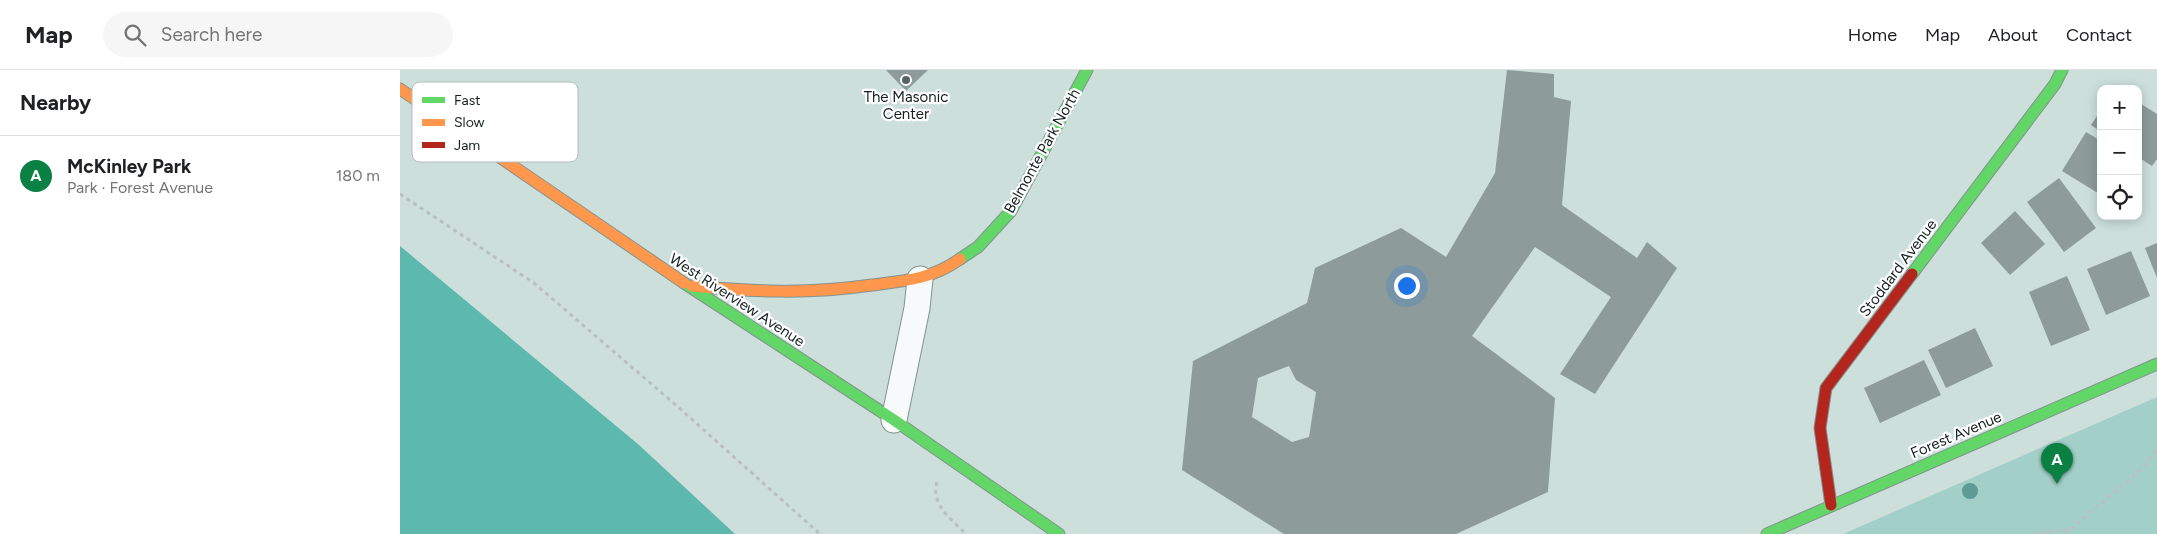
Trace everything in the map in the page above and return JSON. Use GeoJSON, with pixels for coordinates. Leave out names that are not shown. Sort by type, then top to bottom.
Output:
{"type":"FeatureCollection","features":[{"type":"Feature","properties":{"kind":"street","name":"Belmonte Park North"},"geometry":{"type":"LineString","coordinates":[[688,286],[759,292],[830,290],[920,279],[950,266],[971,252],[1011,211],[1087,70]]}},
{"type":"Feature","properties":{"kind":"street","name":"Stoddard Avenue"},"geometry":{"type":"LineString","coordinates":[[1831,506],[1820,428],[1826,388],[2055,84],[2062,70]]}},
{"type":"Feature","properties":{"kind":"street","name":"West Riverview Avenue"},"geometry":{"type":"LineString","coordinates":[[400,89],[412,97]]}},
{"type":"Feature","properties":{"kind":"street","name":"West Riverview Avenue"},"geometry":{"type":"LineString","coordinates":[[507,162],[688,286],[894,420],[1059,534]]}},
{"type":"Feature","properties":{"kind":"street"},"geometry":{"type":"LineString","coordinates":[[894,420],[917,308],[920,279]]}},
{"type":"Feature","properties":{"kind":"street","name":"Forest Avenue"},"geometry":{"type":"LineString","coordinates":[[1767,534],[2157,364]]}},
{"type":"Feature","properties":{"kind":"path"},"geometry":{"type":"LineString","coordinates":[[400,194],[534,284],[678,406],[820,534]]}},
{"type":"Feature","properties":{"kind":"path"},"geometry":{"type":"LineString","coordinates":[[2065,534],[2139,471],[2157,450]]}},
{"type":"Feature","properties":{"kind":"path"},"geometry":{"type":"LineString","coordinates":[[937,482],[935,496],[941,507],[966,534]]}},
{"type":"Feature","properties":{"kind":"path"},"geometry":{"type":"LineString","coordinates":[[2033,534],[2070,529]]}},
{"type":"Feature","properties":{"kind":"green space"},"geometry":{"type":"Polygon","coordinates":[[[2157,397],[2157,534],[1843,534],[2157,397]]]}},
{"type":"Feature","properties":{"kind":"water"},"geometry":{"type":"Polygon","coordinates":[[[400,246],[639,445],[735,534],[400,534],[400,246]]]}},
{"type":"Feature","properties":{"kind":"building","name":"The Masonic Center"},"geometry":{"type":"Polygon","coordinates":[[[886,70],[928,70],[906,91],[886,70]]]}},
{"type":"Feature","properties":{"kind":"building"},"geometry":{"type":"Polygon","coordinates":[[[1507,70],[1554,74],[1554,97],[1571,101],[1562,205],[1637,258],[1647,242],[1677,268],[1595,394],[1560,374],[1611,297],[1535,247],[1472,336],[1555,398],[1548,492],[1456,534],[1284,534],[1182,470],[1193,361],[1307,303],[1315,268],[1401,228],[1446,257],[1495,173],[1507,70]],[[1289,366],[1258,378],[1252,417],[1292,442],[1309,437],[1316,392],[1296,380],[1289,366]]]}},
{"type":"Feature","properties":{"kind":"building"},"geometry":{"type":"Polygon","coordinates":[[[2142,105],[2157,114],[2157,159],[2152,166],[2142,160],[2142,105]]]}},
{"type":"Feature","properties":{"kind":"building"},"geometry":{"type":"Polygon","coordinates":[[[2097,116],[2097,129],[2091,125],[2097,116]]]}},
{"type":"Feature","properties":{"kind":"building"},"geometry":{"type":"Polygon","coordinates":[[[2086,132],[2097,139],[2097,193],[2062,171],[2086,132]]]}},
{"type":"Feature","properties":{"kind":"building"},"geometry":{"type":"Polygon","coordinates":[[[2059,178],[2096,228],[2064,252],[2027,202],[2059,178]]]}},
{"type":"Feature","properties":{"kind":"building"},"geometry":{"type":"Polygon","coordinates":[[[2015,211],[2045,244],[2010,275],[1981,243],[2015,211]]]}},
{"type":"Feature","properties":{"kind":"building"},"geometry":{"type":"Polygon","coordinates":[[[2157,243],[2157,278],[2145,248],[2157,243]]]}},
{"type":"Feature","properties":{"kind":"building"},"geometry":{"type":"Polygon","coordinates":[[[2131,251],[2150,296],[2106,315],[2087,269],[2131,251]]]}},
{"type":"Feature","properties":{"kind":"building"},"geometry":{"type":"Polygon","coordinates":[[[2067,276],[2090,330],[2051,346],[2029,292],[2067,276]]]}},
{"type":"Feature","properties":{"kind":"building"},"geometry":{"type":"Polygon","coordinates":[[[1975,328],[1993,366],[1946,388],[1928,350],[1975,328]]]}},
{"type":"Feature","properties":{"kind":"building"},"geometry":{"type":"Polygon","coordinates":[[[1924,360],[1941,395],[1880,423],[1864,388],[1924,360]]]}},
{"type":"Feature","properties":{"kind":"traffic: fast"},"geometry":{"type":"LineString","coordinates":[[960,259],[978,247],[1011,211],[1087,70]]}},
{"type":"Feature","properties":{"kind":"traffic: fast"},"geometry":{"type":"LineString","coordinates":[[1912,274],[2055,84],[2062,70]]}},
{"type":"Feature","properties":{"kind":"traffic: fast"},"geometry":{"type":"LineString","coordinates":[[684,283],[894,420],[1059,534]]}},
{"type":"Feature","properties":{"kind":"traffic: fast"},"geometry":{"type":"LineString","coordinates":[[1767,534],[2157,364]]}},
{"type":"Feature","properties":{"kind":"traffic: slow"},"geometry":{"type":"LineString","coordinates":[[400,89],[412,97]]}},
{"type":"Feature","properties":{"kind":"traffic: slow"},"geometry":{"type":"LineString","coordinates":[[507,162],[684,283]]}},
{"type":"Feature","properties":{"kind":"traffic: slow"},"geometry":{"type":"LineString","coordinates":[[692,286],[782,291],[849,288],[918,278],[939,271],[960,259]]}},
{"type":"Feature","properties":{"kind":"traffic: jam"},"geometry":{"type":"LineString","coordinates":[[1831,505],[1820,428],[1826,388],[1912,274]]}},
{"type":"Feature","properties":{"kind":"place","name":"The Masonic Center"},"geometry":{"type":"Point","coordinates":[906,80]}},
{"type":"Feature","properties":{"kind":"place","name":"McKinley Park"},"geometry":{"type":"Point","coordinates":[2057,484]}}]}
